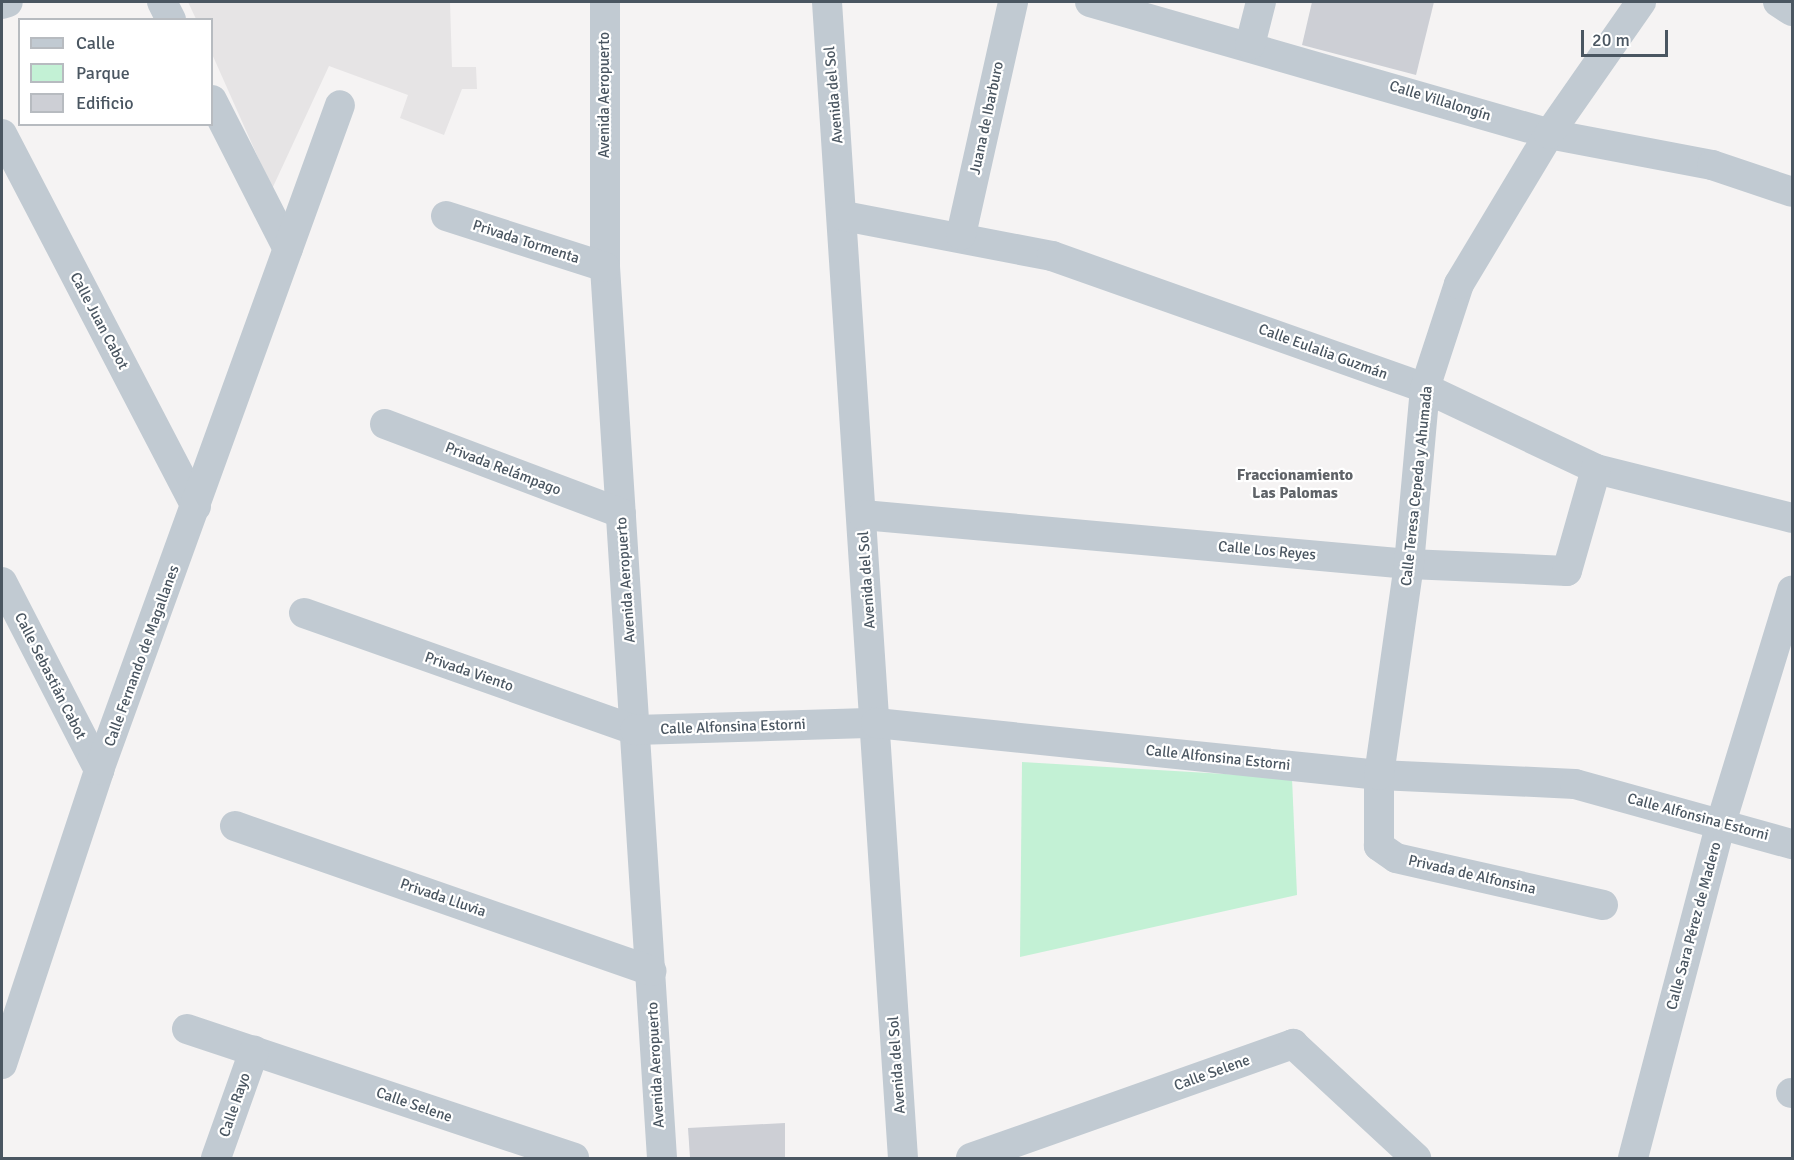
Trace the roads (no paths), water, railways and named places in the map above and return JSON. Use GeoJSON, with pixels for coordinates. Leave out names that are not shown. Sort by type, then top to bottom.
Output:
{"type":"FeatureCollection","features":[{"type":"Feature","properties":{"kind":"street"},"geometry":{"type":"LineString","coordinates":[[2,4],[8,2]]}},
{"type":"Feature","properties":{"kind":"street"},"geometry":{"type":"LineString","coordinates":[[162,2],[170,18]]}},
{"type":"Feature","properties":{"kind":"street","name":"Avenida Aeropuerto"},"geometry":{"type":"LineString","coordinates":[[605,2],[605,267],[662,1158]]}},
{"type":"Feature","properties":{"kind":"street","name":"Avenida del Sol"},"geometry":{"type":"LineString","coordinates":[[827,2],[844,216],[903,1158]]}},
{"type":"Feature","properties":{"kind":"street","name":"Juana de Ibarburo"},"geometry":{"type":"LineString","coordinates":[[962,235],[1013,2]]}},
{"type":"Feature","properties":{"kind":"street","name":"Calle Villalongín"},"geometry":{"type":"LineString","coordinates":[[1090,2],[1250,45],[1549,134],[1712,165],[1792,192]]}},
{"type":"Feature","properties":{"kind":"street"},"geometry":{"type":"LineString","coordinates":[[1250,45],[1261,2]]}},
{"type":"Feature","properties":{"kind":"street","name":"Calle Teresa Cepeda y Ahumada"},"geometry":{"type":"LineString","coordinates":[[1379,775],[1409,564],[1425,388],[1459,284],[1549,134],[1641,2]]}},
{"type":"Feature","properties":{"kind":"street"},"geometry":{"type":"LineString","coordinates":[[1778,2],[1792,11]]}},
{"type":"Feature","properties":{"kind":"street"},"geometry":{"type":"LineString","coordinates":[[213,102],[288,249]]}},
{"type":"Feature","properties":{"kind":"street","name":"Calle Fernando de Magallanes"},"geometry":{"type":"LineString","coordinates":[[2,1064],[99,770],[340,105]]}},
{"type":"Feature","properties":{"kind":"street","name":"Calle Juan Cabot"},"geometry":{"type":"LineString","coordinates":[[2,134],[196,507]]}},
{"type":"Feature","properties":{"kind":"street","name":"Privada Tormenta"},"geometry":{"type":"LineString","coordinates":[[446,216],[605,267]]}},
{"type":"Feature","properties":{"kind":"street","name":"Calle Eulalia Guzmán"},"geometry":{"type":"LineString","coordinates":[[844,216],[962,235],[1052,256],[1425,388],[1596,469],[1792,518]]}},
{"type":"Feature","properties":{"kind":"street","name":"Privada Relámpago"},"geometry":{"type":"LineString","coordinates":[[385,424],[621,513]]}},
{"type":"Feature","properties":{"kind":"street","name":"Calle Los Reyes"},"geometry":{"type":"LineString","coordinates":[[863,515],[1409,564],[1568,571],[1596,469]]}},
{"type":"Feature","properties":{"kind":"street","name":"Calle Sebastián Cabot"},"geometry":{"type":"LineString","coordinates":[[2,582],[99,770]]}},
{"type":"Feature","properties":{"kind":"street","name":"Calle Sara Pérez de Madero"},"geometry":{"type":"LineString","coordinates":[[1633,1158],[1721,823],[1792,591]]}},
{"type":"Feature","properties":{"kind":"street","name":"Privada Viento"},"geometry":{"type":"LineString","coordinates":[[304,613],[635,730]]}},
{"type":"Feature","properties":{"kind":"street","name":"Calle Alfonsina Estorni"},"geometry":{"type":"LineString","coordinates":[[635,730],[876,723],[1379,775],[1575,784],[1792,844]]}},
{"type":"Feature","properties":{"kind":"street","name":"Privada de Alfonsina"},"geometry":{"type":"LineString","coordinates":[[1379,775],[1379,846],[1396,858],[1603,905]]}},
{"type":"Feature","properties":{"kind":"street","name":"Privada Lluvia"},"geometry":{"type":"LineString","coordinates":[[235,826],[651,971]]}},
{"type":"Feature","properties":{"kind":"street","name":"Calle Selene"},"geometry":{"type":"LineString","coordinates":[[187,1029],[574,1158]]}},
{"type":"Feature","properties":{"kind":"street","name":"Calle Selene"},"geometry":{"type":"LineString","coordinates":[[972,1158],[1293,1044],[1416,1158]]}},
{"type":"Feature","properties":{"kind":"street","name":"Calle Rayo"},"geometry":{"type":"LineString","coordinates":[[216,1158],[254,1051]]}},
{"type":"Feature","properties":{"kind":"district","name":"Fraccionamiento Las Palomas"},"geometry":{"type":"Point","coordinates":[1295,484]}}]}
